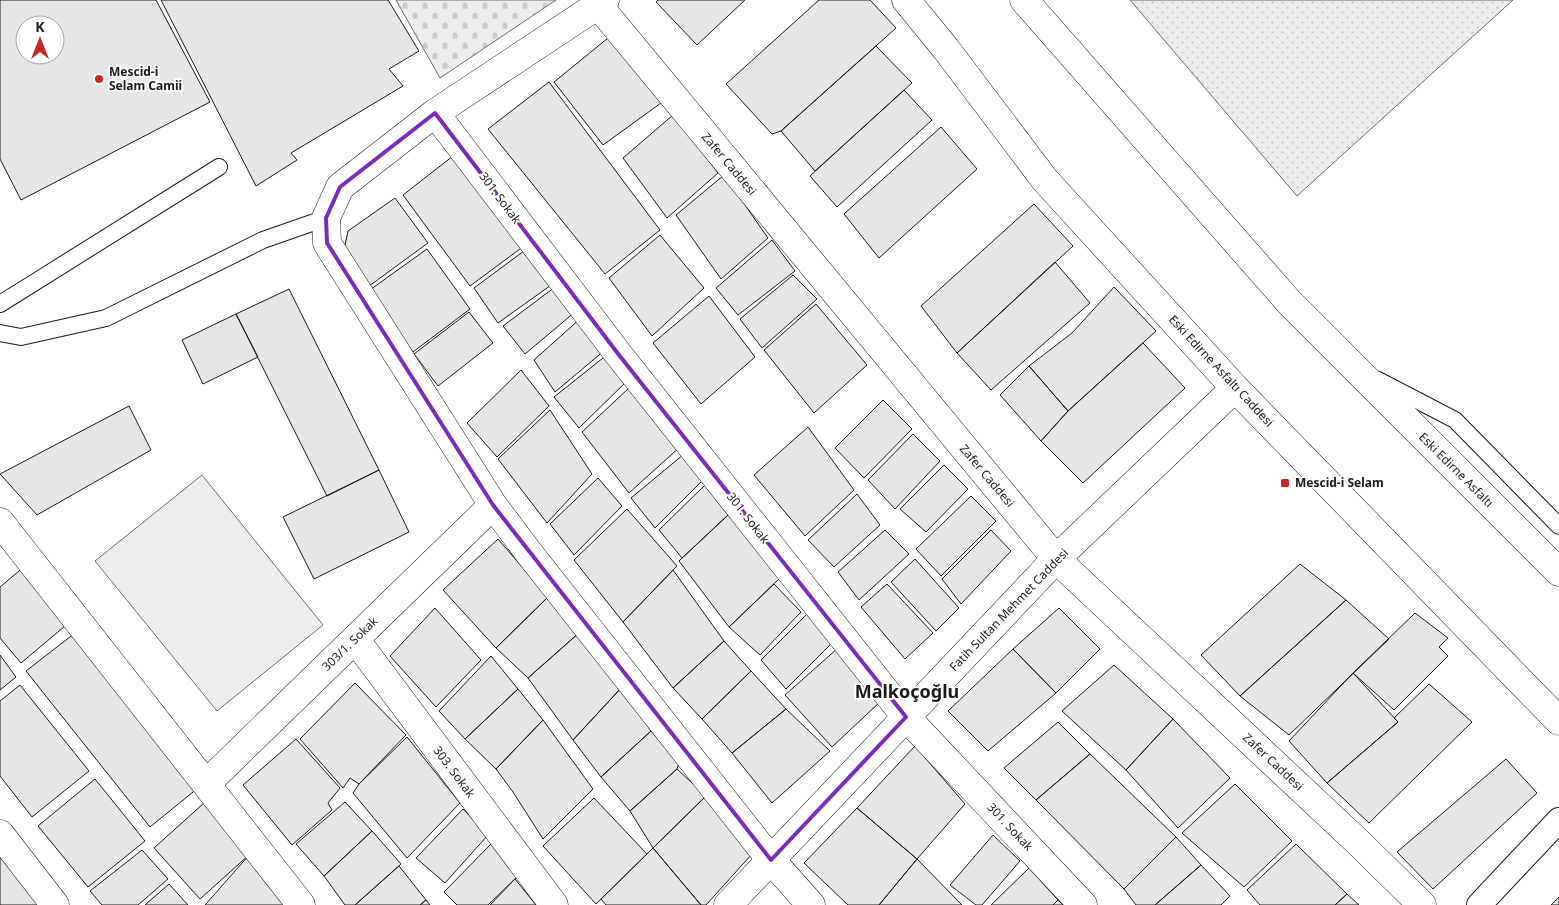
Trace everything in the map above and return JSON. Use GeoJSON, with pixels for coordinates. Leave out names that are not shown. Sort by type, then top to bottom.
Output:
{"type":"FeatureCollection","features":[{"type":"Feature","properties":{"kind":"street","name":"Eski Edirne Asfaltı Caddesi"},"geometry":{"type":"LineString","coordinates":[[906,0],[946,49],[1045,180],[1235,388],[1559,721]]}},
{"type":"Feature","properties":{"kind":"street"},"geometry":{"type":"LineString","coordinates":[[1024,0],[1289,302],[1352,367]]}},
{"type":"Feature","properties":{"kind":"street"},"geometry":{"type":"LineString","coordinates":[[602,3],[435,113],[340,187],[326,218],[326,243],[493,505],[771,860],[811,905]]}},
{"type":"Feature","properties":{"kind":"street","name":"Zafer Caddesi"},"geometry":{"type":"LineString","coordinates":[[602,3],[1056,559],[1422,905]]}},
{"type":"Feature","properties":{"kind":"street","name":"301. Sokak"},"geometry":{"type":"LineString","coordinates":[[435,113],[619,355],[906,717],[1083,905]]}},
{"type":"Feature","properties":{"kind":"street","name":"Eski Edirne Asfaltı"},"geometry":{"type":"LineString","coordinates":[[1352,367],[1559,572]]}},
{"type":"Feature","properties":{"kind":"street","name":"Fatih Sultan Mehmet Caddesi"},"geometry":{"type":"LineString","coordinates":[[728,905],[1056,559],[1235,388]]}},
{"type":"Feature","properties":{"kind":"street","name":"303/1. Sokak"},"geometry":{"type":"LineString","coordinates":[[206,784],[493,505]]}},
{"type":"Feature","properties":{"kind":"street"},"geometry":{"type":"LineString","coordinates":[[0,522],[302,905]]}},
{"type":"Feature","properties":{"kind":"street","name":"303. Sokak"},"geometry":{"type":"LineString","coordinates":[[355,639],[554,905]]}},
{"type":"Feature","properties":{"kind":"street"},"geometry":{"type":"LineString","coordinates":[[1479,905],[1559,820]]}},
{"type":"Feature","properties":{"kind":"street"},"geometry":{"type":"LineString","coordinates":[[0,834],[54,905]]}},
{"type":"Feature","properties":{"kind":"lane"},"geometry":{"type":"LineString","coordinates":[[0,304],[219,167]]}},
{"type":"Feature","properties":{"kind":"lane"},"geometry":{"type":"LineString","coordinates":[[0,333],[21,337],[106,318],[262,240],[326,218]]}},
{"type":"Feature","properties":{"kind":"lane"},"geometry":{"type":"LineString","coordinates":[[1352,367],[1454,420],[1559,526]]}},
{"type":"Feature","properties":{"kind":"highlighted area"},"geometry":{"type":"Polygon","coordinates":[[[435,113],[619,355],[906,717],[771,860],[493,505],[327,243],[326,218],[340,187],[435,113]]]}},
{"type":"Feature","properties":{"kind":"green space"},"geometry":{"type":"Polygon","coordinates":[[[396,0],[556,0],[440,78],[396,0]]]}},
{"type":"Feature","properties":{"kind":"green space"},"geometry":{"type":"Polygon","coordinates":[[[1130,0],[1513,0],[1297,196],[1130,0]]]}},
{"type":"Feature","properties":{"kind":"shaded area"},"geometry":{"type":"Polygon","coordinates":[[[202,475],[323,625],[217,711],[95,561],[202,475]]]}},
{"type":"Feature","properties":{"kind":"building","name":"Mescid-i Selam Camii"},"geometry":{"type":"Polygon","coordinates":[[[0,0],[156,0],[210,102],[21,200],[0,159],[0,0]]]}},
{"type":"Feature","properties":{"kind":"building"},"geometry":{"type":"Polygon","coordinates":[[[161,0],[388,0],[419,51],[389,69],[403,86],[291,153],[297,160],[256,186],[161,0]]]}},
{"type":"Feature","properties":{"kind":"building"},"geometry":{"type":"Polygon","coordinates":[[[658,0],[745,0],[697,45],[656,2],[658,0]]]}},
{"type":"Feature","properties":{"kind":"building"},"geometry":{"type":"Polygon","coordinates":[[[819,0],[870,0],[896,28],[781,131],[772,134],[726,84],[819,0]]]}},
{"type":"Feature","properties":{"kind":"building"},"geometry":{"type":"Polygon","coordinates":[[[608,38],[661,103],[603,145],[554,82],[608,38]]]}},
{"type":"Feature","properties":{"kind":"building"},"geometry":{"type":"Polygon","coordinates":[[[876,46],[912,83],[815,171],[781,131],[876,46]]]}},
{"type":"Feature","properties":{"kind":"building"},"geometry":{"type":"Polygon","coordinates":[[[549,82],[660,230],[605,274],[488,129],[549,82]]]}},
{"type":"Feature","properties":{"kind":"building"},"geometry":{"type":"Polygon","coordinates":[[[904,90],[932,120],[837,207],[810,176],[904,90]]]}},
{"type":"Feature","properties":{"kind":"building"},"geometry":{"type":"Polygon","coordinates":[[[673,115],[718,173],[667,218],[623,158],[673,115]]]}},
{"type":"Feature","properties":{"kind":"building"},"geometry":{"type":"Polygon","coordinates":[[[941,127],[977,169],[879,258],[844,214],[941,127]]]}},
{"type":"Feature","properties":{"kind":"building"},"geometry":{"type":"Polygon","coordinates":[[[453,156],[524,246],[470,286],[403,195],[453,156]]]}},
{"type":"Feature","properties":{"kind":"building"},"geometry":{"type":"Polygon","coordinates":[[[724,175],[768,238],[721,279],[676,215],[724,175]]]}},
{"type":"Feature","properties":{"kind":"building"},"geometry":{"type":"Polygon","coordinates":[[[395,198],[428,243],[365,289],[342,259],[348,231],[395,198]]]}},
{"type":"Feature","properties":{"kind":"building"},"geometry":{"type":"Polygon","coordinates":[[[1034,204],[1073,246],[957,353],[921,306],[1034,204]]]}},
{"type":"Feature","properties":{"kind":"building"},"geometry":{"type":"Polygon","coordinates":[[[660,235],[704,288],[652,336],[609,278],[660,235]]]}},
{"type":"Feature","properties":{"kind":"building"},"geometry":{"type":"Polygon","coordinates":[[[772,240],[795,271],[738,315],[716,288],[772,240]]]}},
{"type":"Feature","properties":{"kind":"building"},"geometry":{"type":"Polygon","coordinates":[[[528,248],[554,283],[498,323],[474,288],[528,248]]]}},
{"type":"Feature","properties":{"kind":"building"},"geometry":{"type":"Polygon","coordinates":[[[427,249],[470,309],[413,352],[367,292],[427,249]]]}},
{"type":"Feature","properties":{"kind":"building"},"geometry":{"type":"Polygon","coordinates":[[[1055,262],[1090,303],[991,390],[957,353],[1055,262]]]}},
{"type":"Feature","properties":{"kind":"building"},"geometry":{"type":"Polygon","coordinates":[[[793,275],[817,299],[762,348],[740,319],[793,275]]]}},
{"type":"Feature","properties":{"kind":"building"},"geometry":{"type":"Polygon","coordinates":[[[555,287],[575,312],[525,354],[503,326],[555,287]]]}},
{"type":"Feature","properties":{"kind":"building"},"geometry":{"type":"Polygon","coordinates":[[[1114,287],[1156,331],[1068,411],[1029,366],[1072,333],[1114,287]]]}},
{"type":"Feature","properties":{"kind":"building"},"geometry":{"type":"Polygon","coordinates":[[[289,289],[379,470],[327,496],[236,314],[289,289]]]}},
{"type":"Feature","properties":{"kind":"building"},"geometry":{"type":"Polygon","coordinates":[[[709,296],[755,357],[701,404],[653,343],[709,296]]]}},
{"type":"Feature","properties":{"kind":"building"},"geometry":{"type":"Polygon","coordinates":[[[816,304],[867,365],[814,413],[764,350],[816,304]]]}},
{"type":"Feature","properties":{"kind":"building"},"geometry":{"type":"Polygon","coordinates":[[[469,312],[493,343],[438,386],[414,354],[469,312]]]}},
{"type":"Feature","properties":{"kind":"building"},"geometry":{"type":"Polygon","coordinates":[[[236,314],[258,357],[203,384],[182,340],[236,314]]]}},
{"type":"Feature","properties":{"kind":"building"},"geometry":{"type":"Polygon","coordinates":[[[581,318],[605,350],[555,392],[534,360],[581,318]]]}},
{"type":"Feature","properties":{"kind":"building"},"geometry":{"type":"Polygon","coordinates":[[[1143,343],[1185,388],[1083,483],[1041,441],[1068,411],[1143,343]]]}},
{"type":"Feature","properties":{"kind":"building"},"geometry":{"type":"Polygon","coordinates":[[[608,354],[627,381],[579,428],[554,397],[608,354]]]}},
{"type":"Feature","properties":{"kind":"building"},"geometry":{"type":"Polygon","coordinates":[[[1029,366],[1068,411],[1041,441],[1000,395],[1029,366]]]}},
{"type":"Feature","properties":{"kind":"building"},"geometry":{"type":"Polygon","coordinates":[[[521,370],[549,406],[497,457],[467,423],[521,370]]]}},
{"type":"Feature","properties":{"kind":"building"},"geometry":{"type":"Polygon","coordinates":[[[630,387],[681,446],[629,493],[582,432],[630,387]]]}},
{"type":"Feature","properties":{"kind":"building"},"geometry":{"type":"Polygon","coordinates":[[[883,400],[912,429],[864,478],[835,448],[883,400]]]}},
{"type":"Feature","properties":{"kind":"building"},"geometry":{"type":"Polygon","coordinates":[[[129,406],[151,450],[37,515],[0,474],[129,406]]]}},
{"type":"Feature","properties":{"kind":"building"},"geometry":{"type":"Polygon","coordinates":[[[550,410],[592,474],[547,523],[498,459],[550,410]]]}},
{"type":"Feature","properties":{"kind":"building"},"geometry":{"type":"Polygon","coordinates":[[[808,427],[854,490],[805,536],[754,475],[808,427]]]}},
{"type":"Feature","properties":{"kind":"building"},"geometry":{"type":"Polygon","coordinates":[[[913,434],[940,461],[895,509],[868,480],[913,434]]]}},
{"type":"Feature","properties":{"kind":"building"},"geometry":{"type":"Polygon","coordinates":[[[684,454],[704,479],[655,528],[631,498],[684,454]]]}},
{"type":"Feature","properties":{"kind":"building"},"geometry":{"type":"Polygon","coordinates":[[[944,465],[968,489],[926,532],[900,509],[944,465]]]}},
{"type":"Feature","properties":{"kind":"building"},"geometry":{"type":"Polygon","coordinates":[[[379,470],[409,532],[314,579],[283,517],[379,470]]]}},
{"type":"Feature","properties":{"kind":"building"},"geometry":{"type":"Polygon","coordinates":[[[598,478],[622,506],[574,555],[550,524],[598,478]]]}},
{"type":"Feature","properties":{"kind":"building"},"geometry":{"type":"Polygon","coordinates":[[[705,485],[728,515],[682,558],[659,530],[705,485]]]}},
{"type":"Feature","properties":{"kind":"building"},"geometry":{"type":"Polygon","coordinates":[[[857,494],[880,525],[834,567],[808,540],[857,494]]]}},
{"type":"Feature","properties":{"kind":"building"},"geometry":{"type":"Polygon","coordinates":[[[971,496],[996,521],[941,576],[916,549],[971,496]]]}},
{"type":"Feature","properties":{"kind":"building"},"geometry":{"type":"Polygon","coordinates":[[[627,509],[677,566],[623,622],[574,560],[627,509]]]}},
{"type":"Feature","properties":{"kind":"building"},"geometry":{"type":"Polygon","coordinates":[[[728,515],[781,577],[729,627],[679,561],[728,515]]]}},
{"type":"Feature","properties":{"kind":"building"},"geometry":{"type":"Polygon","coordinates":[[[885,530],[909,554],[859,600],[838,572],[885,530]]]}},
{"type":"Feature","properties":{"kind":"building"},"geometry":{"type":"Polygon","coordinates":[[[991,530],[1011,551],[961,604],[942,579],[991,530]]]}},
{"type":"Feature","properties":{"kind":"building"},"geometry":{"type":"Polygon","coordinates":[[[498,539],[548,597],[496,648],[443,590],[498,539]]]}},
{"type":"Feature","properties":{"kind":"building"},"geometry":{"type":"Polygon","coordinates":[[[915,559],[959,608],[936,631],[891,582],[915,559]]]}},
{"type":"Feature","properties":{"kind":"building"},"geometry":{"type":"Polygon","coordinates":[[[1300,564],[1346,600],[1240,696],[1201,655],[1300,564]]]}},
{"type":"Feature","properties":{"kind":"building"},"geometry":{"type":"Polygon","coordinates":[[[25,566],[71,621],[21,663],[0,638],[0,587],[25,566]]]}},
{"type":"Feature","properties":{"kind":"building"},"geometry":{"type":"Polygon","coordinates":[[[673,570],[724,641],[673,688],[623,622],[673,570]]]}},
{"type":"Feature","properties":{"kind":"building"},"geometry":{"type":"Polygon","coordinates":[[[774,584],[801,612],[760,655],[729,627],[774,584]]]}},
{"type":"Feature","properties":{"kind":"building"},"geometry":{"type":"Polygon","coordinates":[[[887,584],[933,633],[905,659],[861,607],[887,584]]]}},
{"type":"Feature","properties":{"kind":"building"},"geometry":{"type":"Polygon","coordinates":[[[548,597],[580,632],[528,678],[496,648],[548,597]]]}},
{"type":"Feature","properties":{"kind":"building"},"geometry":{"type":"Polygon","coordinates":[[[1346,600],[1389,639],[1289,735],[1240,696],[1346,600]]]}},
{"type":"Feature","properties":{"kind":"building"},"geometry":{"type":"Polygon","coordinates":[[[435,608],[481,660],[436,707],[390,656],[435,608]]]}},
{"type":"Feature","properties":{"kind":"building"},"geometry":{"type":"Polygon","coordinates":[[[1059,608],[1100,649],[1056,693],[1013,649],[1059,608]]]}},
{"type":"Feature","properties":{"kind":"building"},"geometry":{"type":"Polygon","coordinates":[[[811,610],[833,642],[786,689],[761,660],[811,610]]]}},
{"type":"Feature","properties":{"kind":"building"},"geometry":{"type":"Polygon","coordinates":[[[1415,613],[1448,638],[1439,647],[1448,656],[1394,710],[1353,673],[1415,613]]]}},
{"type":"Feature","properties":{"kind":"building"},"geometry":{"type":"Polygon","coordinates":[[[580,632],[622,687],[573,740],[528,678],[580,632]]]}},
{"type":"Feature","properties":{"kind":"building"},"geometry":{"type":"Polygon","coordinates":[[[75,633],[198,788],[150,827],[26,671],[75,633]]]}},
{"type":"Feature","properties":{"kind":"building"},"geometry":{"type":"Polygon","coordinates":[[[724,641],[751,671],[702,719],[673,688],[724,641]]]}},
{"type":"Feature","properties":{"kind":"building"},"geometry":{"type":"Polygon","coordinates":[[[838,648],[881,701],[832,747],[785,695],[838,648]]]}},
{"type":"Feature","properties":{"kind":"building"},"geometry":{"type":"Polygon","coordinates":[[[1013,649],[1056,693],[988,751],[948,711],[1013,649]]]}},
{"type":"Feature","properties":{"kind":"building"},"geometry":{"type":"Polygon","coordinates":[[[0,655],[16,677],[0,690],[0,655]]]}},
{"type":"Feature","properties":{"kind":"building"},"geometry":{"type":"Polygon","coordinates":[[[491,656],[518,689],[465,739],[439,711],[491,656]]]}},
{"type":"Feature","properties":{"kind":"building"},"geometry":{"type":"Polygon","coordinates":[[[1114,665],[1173,719],[1126,770],[1062,711],[1114,665]]]}},
{"type":"Feature","properties":{"kind":"building"},"geometry":{"type":"Polygon","coordinates":[[[751,671],[786,709],[732,753],[702,719],[751,671]]]}},
{"type":"Feature","properties":{"kind":"building"},"geometry":{"type":"Polygon","coordinates":[[[1353,673],[1398,722],[1327,783],[1289,741],[1353,673]]]}},
{"type":"Feature","properties":{"kind":"building"},"geometry":{"type":"Polygon","coordinates":[[[355,683],[406,735],[359,784],[350,778],[343,788],[300,739],[355,683]]]}},
{"type":"Feature","properties":{"kind":"building"},"geometry":{"type":"Polygon","coordinates":[[[1429,684],[1472,722],[1369,823],[1327,783],[1398,722],[1394,718],[1429,684]]]}},
{"type":"Feature","properties":{"kind":"building"},"geometry":{"type":"Polygon","coordinates":[[[20,685],[89,771],[32,817],[0,776],[0,701],[20,685]]]}},
{"type":"Feature","properties":{"kind":"building"},"geometry":{"type":"Polygon","coordinates":[[[622,687],[651,731],[601,777],[573,740],[622,687]]]}},
{"type":"Feature","properties":{"kind":"building"},"geometry":{"type":"Polygon","coordinates":[[[518,689],[543,720],[496,769],[465,739],[518,689]]]}},
{"type":"Feature","properties":{"kind":"building"},"geometry":{"type":"Polygon","coordinates":[[[786,709],[830,751],[772,803],[732,753],[786,709]]]}},
{"type":"Feature","properties":{"kind":"building"},"geometry":{"type":"Polygon","coordinates":[[[1173,719],[1230,778],[1178,828],[1126,770],[1173,719]]]}},
{"type":"Feature","properties":{"kind":"building"},"geometry":{"type":"Polygon","coordinates":[[[543,720],[593,789],[543,839],[496,769],[543,720]]]}},
{"type":"Feature","properties":{"kind":"building"},"geometry":{"type":"Polygon","coordinates":[[[1058,722],[1090,754],[1036,800],[1004,768],[1058,722]]]}},
{"type":"Feature","properties":{"kind":"building"},"geometry":{"type":"Polygon","coordinates":[[[651,731],[679,763],[677,769],[630,811],[601,777],[651,731]]]}},
{"type":"Feature","properties":{"kind":"building"},"geometry":{"type":"Polygon","coordinates":[[[407,737],[460,803],[407,858],[353,793],[359,784],[407,737]]]}},
{"type":"Feature","properties":{"kind":"building"},"geometry":{"type":"Polygon","coordinates":[[[296,739],[340,788],[328,803],[332,810],[292,845],[243,785],[296,739]]]}},
{"type":"Feature","properties":{"kind":"building"},"geometry":{"type":"Polygon","coordinates":[[[915,746],[965,804],[917,859],[857,808],[915,746]]]}},
{"type":"Feature","properties":{"kind":"building"},"geometry":{"type":"Polygon","coordinates":[[[1090,754],[1176,837],[1124,889],[1036,800],[1090,754]]]}},
{"type":"Feature","properties":{"kind":"building"},"geometry":{"type":"Polygon","coordinates":[[[1506,759],[1537,793],[1433,889],[1397,852],[1506,759]]]}},
{"type":"Feature","properties":{"kind":"building"},"geometry":{"type":"Polygon","coordinates":[[[677,769],[706,796],[653,848],[630,811],[677,769]]]}},
{"type":"Feature","properties":{"kind":"building"},"geometry":{"type":"Polygon","coordinates":[[[95,779],[145,841],[88,887],[38,826],[95,779]]]}},
{"type":"Feature","properties":{"kind":"building"},"geometry":{"type":"Polygon","coordinates":[[[1235,784],[1292,841],[1244,887],[1182,833],[1235,784]]]}},
{"type":"Feature","properties":{"kind":"building"},"geometry":{"type":"Polygon","coordinates":[[[706,796],[752,854],[706,905],[701,905],[653,848],[706,796]]]}},
{"type":"Feature","properties":{"kind":"building"},"geometry":{"type":"Polygon","coordinates":[[[594,798],[647,854],[596,904],[543,846],[594,798]]]}},
{"type":"Feature","properties":{"kind":"building"},"geometry":{"type":"Polygon","coordinates":[[[345,802],[372,831],[324,876],[296,844],[345,802]]]}},
{"type":"Feature","properties":{"kind":"building"},"geometry":{"type":"Polygon","coordinates":[[[204,803],[250,854],[200,899],[154,848],[204,803]]]}},
{"type":"Feature","properties":{"kind":"building"},"geometry":{"type":"Polygon","coordinates":[[[857,808],[917,859],[879,905],[848,905],[804,863],[857,808]]]}},
{"type":"Feature","properties":{"kind":"building"},"geometry":{"type":"Polygon","coordinates":[[[463,809],[488,835],[445,883],[416,858],[463,809]]]}},
{"type":"Feature","properties":{"kind":"building"},"geometry":{"type":"Polygon","coordinates":[[[372,831],[401,864],[355,905],[345,905],[324,876],[372,831]]]}},
{"type":"Feature","properties":{"kind":"building"},"geometry":{"type":"Polygon","coordinates":[[[993,835],[1020,861],[982,905],[976,905],[950,885],[993,835]]]}},
{"type":"Feature","properties":{"kind":"building"},"geometry":{"type":"Polygon","coordinates":[[[1176,837],[1201,865],[1155,905],[1136,905],[1124,889],[1176,837]]]}},
{"type":"Feature","properties":{"kind":"building"},"geometry":{"type":"Polygon","coordinates":[[[491,844],[520,874],[488,905],[457,905],[444,892],[491,844]]]}},
{"type":"Feature","properties":{"kind":"building"},"geometry":{"type":"Polygon","coordinates":[[[1296,844],[1347,894],[1335,905],[1260,905],[1247,890],[1296,844]]]}},
{"type":"Feature","properties":{"kind":"building"},"geometry":{"type":"Polygon","coordinates":[[[0,848],[42,900],[37,905],[0,905],[0,848]]]}},
{"type":"Feature","properties":{"kind":"building"},"geometry":{"type":"Polygon","coordinates":[[[653,848],[701,905],[606,905],[601,899],[653,848]]]}},
{"type":"Feature","properties":{"kind":"building"},"geometry":{"type":"Polygon","coordinates":[[[142,850],[168,879],[138,905],[102,905],[90,891],[142,850]]]}},
{"type":"Feature","properties":{"kind":"building"},"geometry":{"type":"Polygon","coordinates":[[[250,854],[292,905],[205,905],[250,854]]]}},
{"type":"Feature","properties":{"kind":"building"},"geometry":{"type":"Polygon","coordinates":[[[917,859],[962,905],[879,905],[917,859]]]}},
{"type":"Feature","properties":{"kind":"building"},"geometry":{"type":"Polygon","coordinates":[[[1201,865],[1230,896],[1221,905],[1155,905],[1201,865]]]}},
{"type":"Feature","properties":{"kind":"building"},"geometry":{"type":"Polygon","coordinates":[[[399,866],[426,900],[420,905],[355,905],[399,866]]]}},
{"type":"Feature","properties":{"kind":"building"},"geometry":{"type":"Polygon","coordinates":[[[1029,868],[1058,900],[1053,905],[991,905],[1029,868]]]}},
{"type":"Feature","properties":{"kind":"building"},"geometry":{"type":"Polygon","coordinates":[[[515,879],[536,905],[490,905],[515,879]]]}},
{"type":"Feature","properties":{"kind":"building"},"geometry":{"type":"Polygon","coordinates":[[[169,884],[188,905],[145,905],[169,884]]]}},
{"type":"Feature","properties":{"kind":"building"},"geometry":{"type":"Polygon","coordinates":[[[1347,894],[1359,905],[1335,905],[1347,894]]]}},
{"type":"Feature","properties":{"kind":"building"},"geometry":{"type":"Polygon","coordinates":[[[1559,897],[1559,905],[1551,905],[1559,897]]]}},
{"type":"Feature","properties":{"kind":"building"},"geometry":{"type":"Polygon","coordinates":[[[426,900],[430,905],[420,905],[426,900]]]}},
{"type":"Feature","properties":{"kind":"building"},"geometry":{"type":"Polygon","coordinates":[[[1058,900],[1063,905],[1053,905],[1058,900]]]}},
{"type":"Feature","properties":{"kind":"place","name":"Mescid-i Selam Camii"},"geometry":{"type":"Point","coordinates":[99,79]}},
{"type":"Feature","properties":{"kind":"place","name":"Mescid-i Selam"},"geometry":{"type":"Point","coordinates":[1285,483]}},
{"type":"Feature","properties":{"kind":"district","name":"Malkoçoğlu"},"geometry":{"type":"Point","coordinates":[907,692]}}]}
